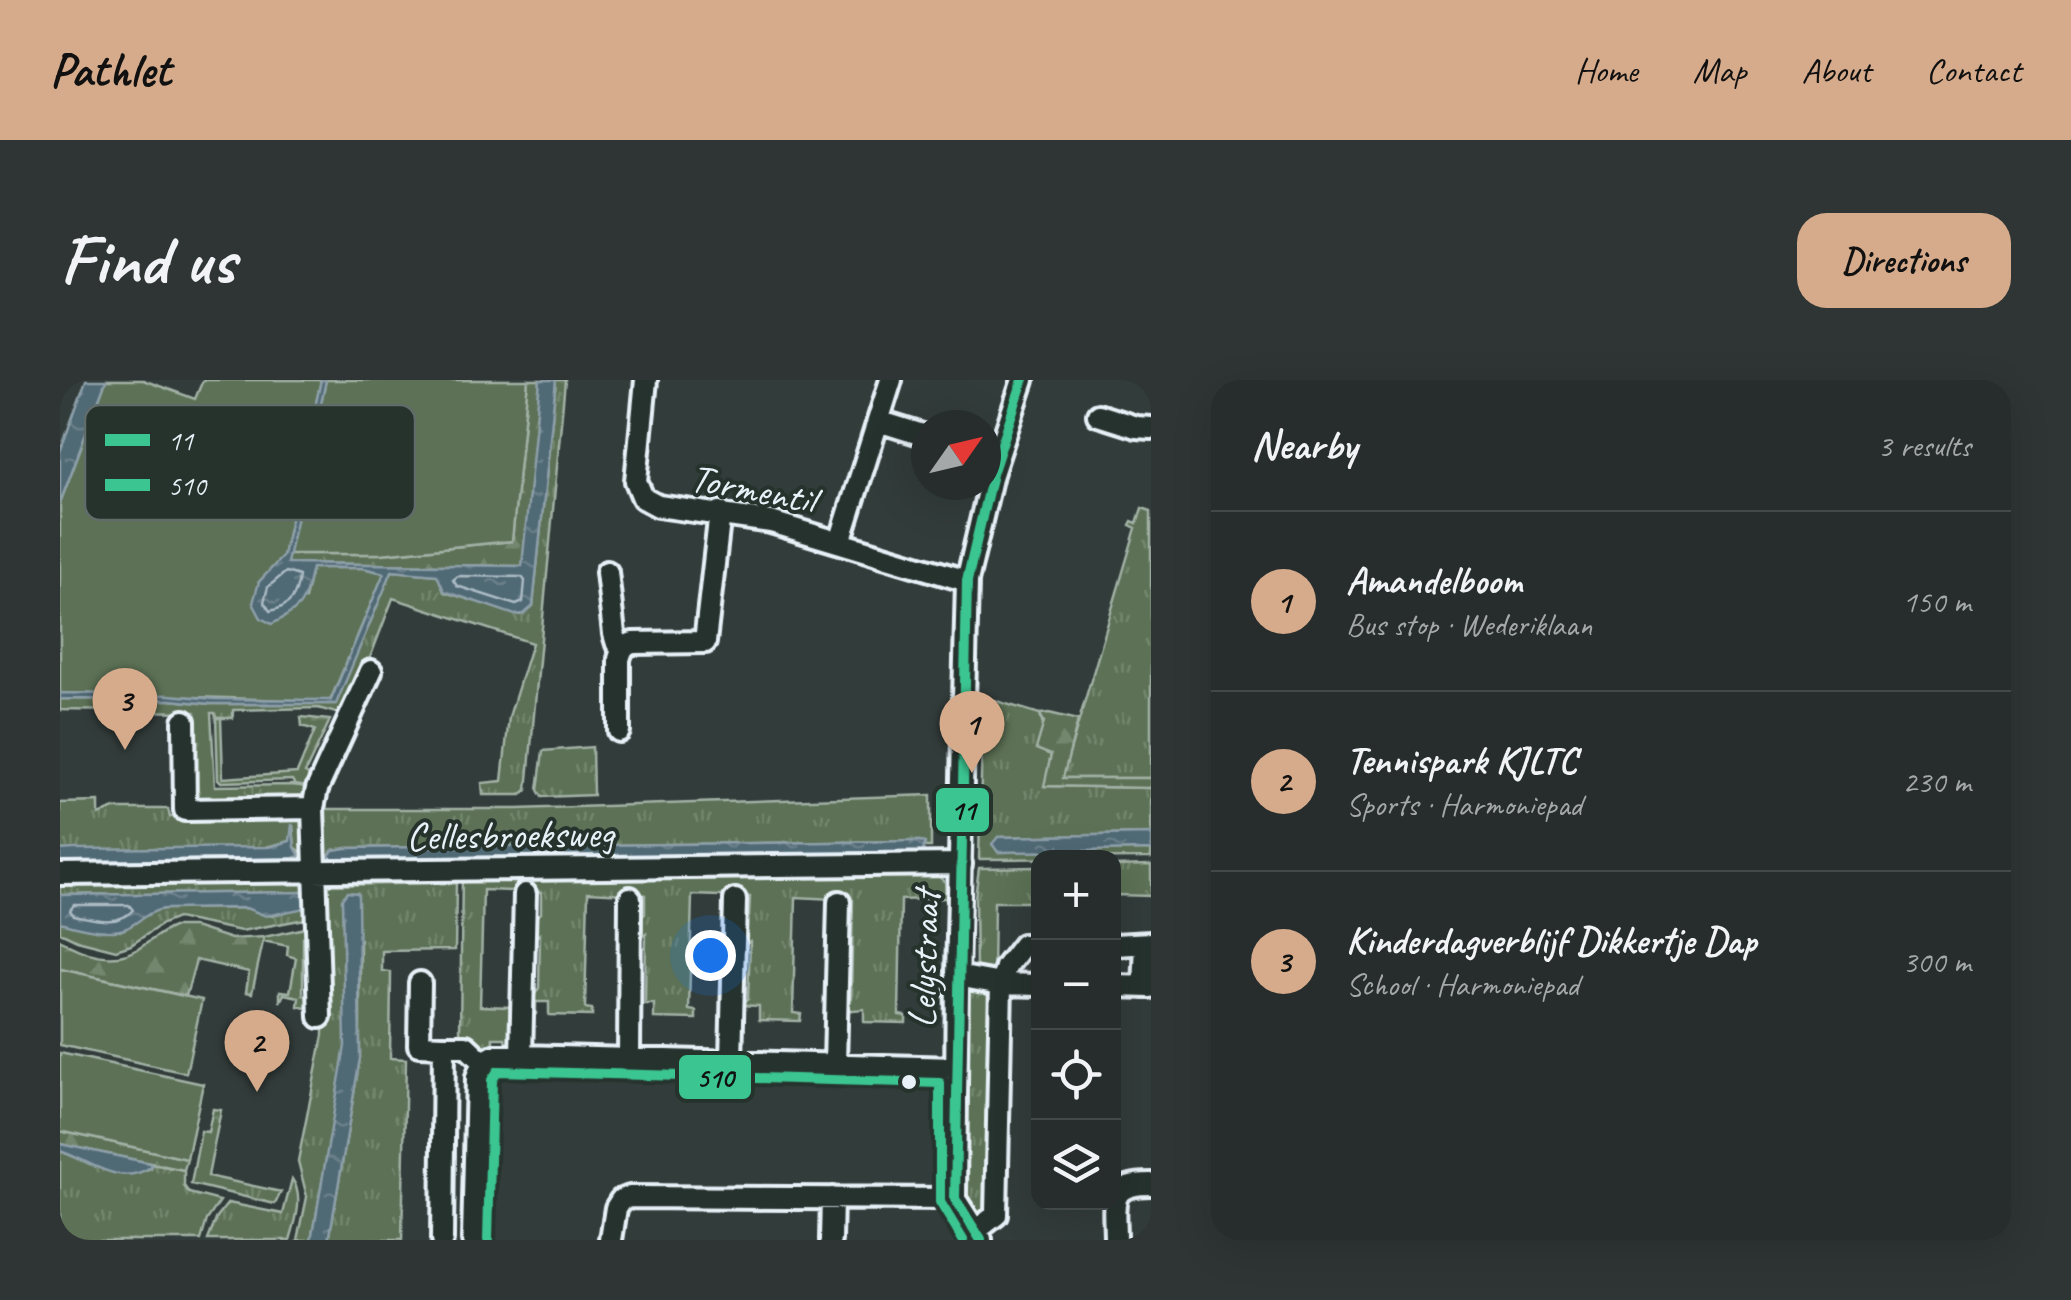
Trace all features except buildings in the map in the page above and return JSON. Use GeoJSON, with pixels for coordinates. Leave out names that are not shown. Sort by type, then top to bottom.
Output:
{"type":"FeatureCollection","features":[{"type":"Feature","properties":{"kind":"street","name":"Tormentil"},"geometry":{"type":"LineString","coordinates":[[646,380],[636,482],[641,495],[658,506],[772,522],[967,580]]}},
{"type":"Feature","properties":{"kind":"street"},"geometry":{"type":"LineString","coordinates":[[840,542],[891,380]]}},
{"type":"Feature","properties":{"kind":"street","name":"Lelystraat"},"geometry":{"type":"LineString","coordinates":[[1001,984],[996,1215],[979,1235],[955,1199],[956,976],[967,580],[992,474],[1023,380]]}},
{"type":"Feature","properties":{"kind":"street"},"geometry":{"type":"LineString","coordinates":[[1098,415],[1151,428]]}},
{"type":"Feature","properties":{"kind":"street"},"geometry":{"type":"LineString","coordinates":[[878,422],[911,432]]}},
{"type":"Feature","properties":{"kind":"street"},"geometry":{"type":"LineString","coordinates":[[619,731],[619,658],[623,648],[633,644],[705,642],[720,512]]}},
{"type":"Feature","properties":{"kind":"street"},"geometry":{"type":"LineString","coordinates":[[607,572],[614,634],[623,648]]}},
{"type":"Feature","properties":{"kind":"street"},"geometry":{"type":"LineString","coordinates":[[320,1017],[313,808],[370,671]]}},
{"type":"Feature","properties":{"kind":"street"},"geometry":{"type":"LineString","coordinates":[[184,720],[185,810],[313,808]]}},
{"type":"Feature","properties":{"kind":"street","name":"Cellesbroeksweg"},"geometry":{"type":"LineString","coordinates":[[60,874],[961,864]]}},
{"type":"Feature","properties":{"kind":"street"},"geometry":{"type":"LineString","coordinates":[[521,1056],[525,894]]}},
{"type":"Feature","properties":{"kind":"street"},"geometry":{"type":"LineString","coordinates":[[628,1059],[630,898]]}},
{"type":"Feature","properties":{"kind":"street"},"geometry":{"type":"LineString","coordinates":[[732,1061],[735,900]]}},
{"type":"Feature","properties":{"kind":"street"},"geometry":{"type":"LineString","coordinates":[[834,1064],[839,902]]}},
{"type":"Feature","properties":{"kind":"street"},"geometry":{"type":"LineString","coordinates":[[1001,984],[1006,967],[1023,944],[1031,945]]}},
{"type":"Feature","properties":{"kind":"street"},"geometry":{"type":"LineString","coordinates":[[1121,945],[1148,944],[1148,987],[1121,986]]}},
{"type":"Feature","properties":{"kind":"street"},"geometry":{"type":"LineString","coordinates":[[956,976],[1031,985]]}},
{"type":"Feature","properties":{"kind":"street"},"geometry":{"type":"LineString","coordinates":[[420,983],[419,1046],[466,1046],[483,1062]]}},
{"type":"Feature","properties":{"kind":"street"},"geometry":{"type":"LineString","coordinates":[[442,1240],[444,1046]]}},
{"type":"Feature","properties":{"kind":"street"},"geometry":{"type":"LineString","coordinates":[[473,1240],[477,1077],[483,1062],[494,1056],[955,1068]]}},
{"type":"Feature","properties":{"kind":"street"},"geometry":{"type":"LineString","coordinates":[[1114,1240],[1115,1196],[1128,1184],[1151,1184]]}},
{"type":"Feature","properties":{"kind":"street"},"geometry":{"type":"LineString","coordinates":[[611,1240],[616,1208],[621,1200],[630,1197],[955,1199]]}},
{"type":"Feature","properties":{"kind":"street"},"geometry":{"type":"LineString","coordinates":[[832,1198],[832,1240]]}},
{"type":"Feature","properties":{"kind":"green space"},"geometry":{"type":"Polygon","coordinates":[[[106,380],[143,380],[195,399],[203,380],[321,380],[316,405],[97,405],[106,380]]]}},
{"type":"Feature","properties":{"kind":"green space"},"geometry":{"type":"Polygon","coordinates":[[[326,380],[528,380],[512,541],[381,554],[288,554],[295,520],[415,520],[415,405],[321,405],[326,380]]]}},
{"type":"Feature","properties":{"kind":"green space"},"geometry":{"type":"Polygon","coordinates":[[[528,380],[540,380],[523,566],[287,563],[288,554],[381,554],[512,541],[528,380]]]}},
{"type":"Feature","properties":{"kind":"green space"},"geometry":{"type":"Polygon","coordinates":[[[556,380],[565,380],[527,790],[521,795],[483,795],[482,783],[502,781],[509,717],[532,643],[393,598],[365,671],[360,670],[340,714],[318,708],[233,710],[233,718],[216,718],[211,713],[215,786],[313,788],[304,800],[197,802],[195,712],[60,710],[60,699],[335,704],[392,571],[438,575],[444,592],[520,615],[533,606],[556,380]]]}},
{"type":"Feature","properties":{"kind":"green space"},"geometry":{"type":"Polygon","coordinates":[[[85,436],[85,520],[291,520],[283,556],[259,582],[305,599],[312,568],[363,568],[384,573],[330,701],[60,693],[60,503],[85,436]]]}},
{"type":"Feature","properties":{"kind":"green space"},"geometry":{"type":"Polygon","coordinates":[[[1142,508],[1151,511],[1151,778],[1062,778],[1136,528],[1130,525],[1132,521],[1137,523],[1142,508]]]}},
{"type":"Feature","properties":{"kind":"green space"},"geometry":{"type":"Polygon","coordinates":[[[983,697],[1040,714],[1051,755],[1045,786],[1151,788],[1151,834],[998,837],[998,852],[1031,852],[1031,859],[979,859],[983,697]]]}},
{"type":"Feature","properties":{"kind":"green space"},"geometry":{"type":"Polygon","coordinates":[[[1040,714],[1078,720],[1063,778],[1151,778],[1151,788],[1044,786],[1051,755],[1036,749],[1044,722],[1040,714]]]}},
{"type":"Feature","properties":{"kind":"green space"},"geometry":{"type":"Polygon","coordinates":[[[301,717],[330,720],[305,773],[316,779],[313,788],[295,785],[292,780],[218,779],[216,718],[221,718],[223,778],[297,773],[315,730],[302,726],[301,717]]]}},
{"type":"Feature","properties":{"kind":"green space"},"geometry":{"type":"Polygon","coordinates":[[[592,747],[593,795],[542,797],[538,790],[543,751],[592,747]]]}},
{"type":"Feature","properties":{"kind":"green space"},"geometry":{"type":"Polygon","coordinates":[[[931,795],[931,847],[920,841],[347,848],[333,850],[329,855],[319,854],[319,816],[327,809],[517,809],[931,795]]]}},
{"type":"Feature","properties":{"kind":"green space"},"geometry":{"type":"Polygon","coordinates":[[[99,802],[99,815],[115,809],[168,809],[170,817],[305,815],[310,862],[60,869],[60,862],[293,858],[300,851],[295,847],[293,825],[290,841],[262,848],[60,850],[60,803],[99,802]]]}},
{"type":"Feature","properties":{"kind":"green space"},"geometry":{"type":"Polygon","coordinates":[[[1121,850],[1151,850],[1151,858],[1121,858],[1121,850]]]}},
{"type":"Feature","properties":{"kind":"green space"},"geometry":{"type":"Polygon","coordinates":[[[1151,865],[1151,896],[1121,895],[1121,866],[1151,865]]]}},
{"type":"Feature","properties":{"kind":"green space"},"geometry":{"type":"Polygon","coordinates":[[[1031,867],[1031,902],[994,902],[993,976],[976,973],[975,897],[979,868],[1031,867]]]}},
{"type":"Feature","properties":{"kind":"green space"},"geometry":{"type":"Polygon","coordinates":[[[462,873],[936,874],[945,882],[946,898],[901,900],[899,1015],[906,1016],[906,1023],[864,1022],[864,1009],[842,1011],[851,1001],[853,900],[796,897],[793,1013],[801,1014],[800,1021],[759,1020],[759,1006],[739,1005],[748,999],[750,941],[739,947],[739,925],[749,917],[750,897],[692,895],[689,1010],[696,1011],[696,1019],[654,1018],[654,1004],[645,1004],[646,934],[634,943],[634,923],[645,914],[645,895],[588,892],[585,1008],[592,1009],[592,1016],[549,1015],[549,1002],[536,1002],[536,1014],[531,1014],[532,999],[539,988],[540,934],[530,940],[529,922],[541,913],[541,892],[483,890],[480,1006],[512,1007],[510,1045],[506,1045],[505,1038],[493,1038],[493,1047],[460,1036],[462,873]]]}},
{"type":"Feature","properties":{"kind":"green space"},"geometry":{"type":"Polygon","coordinates":[[[307,875],[313,915],[305,919],[241,931],[177,918],[116,950],[60,932],[60,922],[120,931],[155,910],[164,909],[246,908],[272,916],[283,912],[305,892],[60,895],[60,880],[307,875]]]}},
{"type":"Feature","properties":{"kind":"green space"},"geometry":{"type":"Polygon","coordinates":[[[456,883],[455,950],[382,951],[382,971],[391,972],[390,1058],[406,1059],[402,1240],[329,1240],[360,1058],[360,939],[312,1240],[298,1240],[307,1197],[298,1161],[323,1035],[325,885],[456,883]]]}},
{"type":"Feature","properties":{"kind":"green space"},"geometry":{"type":"Polygon","coordinates":[[[173,927],[194,927],[231,939],[264,937],[252,993],[246,992],[249,972],[196,960],[186,996],[60,969],[60,940],[88,953],[119,956],[173,927]]]}},
{"type":"Feature","properties":{"kind":"green space"},"geometry":{"type":"Polygon","coordinates":[[[305,928],[313,937],[303,938],[303,995],[314,996],[305,1008],[298,1006],[299,997],[284,994],[280,1002],[280,991],[290,992],[296,958],[287,955],[288,946],[263,941],[264,937],[305,928]]]}},
{"type":"Feature","properties":{"kind":"green space"},"geometry":{"type":"Polygon","coordinates":[[[60,969],[202,1000],[186,1073],[60,1045],[60,969]]]}},
{"type":"Feature","properties":{"kind":"green space"},"geometry":{"type":"Polygon","coordinates":[[[970,985],[989,993],[989,1204],[975,1220],[955,1197],[961,993],[970,985]]]}},
{"type":"Feature","properties":{"kind":"green space"},"geometry":{"type":"Polygon","coordinates":[[[60,1053],[203,1084],[187,1159],[60,1131],[60,1053]]]}},
{"type":"Feature","properties":{"kind":"green space"},"geometry":{"type":"Polygon","coordinates":[[[213,1109],[221,1110],[208,1176],[281,1192],[275,1204],[191,1184],[201,1131],[208,1132],[213,1109]]]}},
{"type":"Feature","properties":{"kind":"green space"},"geometry":{"type":"Polygon","coordinates":[[[60,1131],[187,1159],[184,1170],[60,1144],[60,1131]]]}},
{"type":"Feature","properties":{"kind":"green space"},"geometry":{"type":"Polygon","coordinates":[[[60,1151],[115,1172],[138,1172],[151,1168],[151,1164],[184,1170],[184,1186],[189,1193],[220,1201],[207,1220],[201,1240],[60,1240],[60,1151]]]}},
{"type":"Feature","properties":{"kind":"green space"},"geometry":{"type":"Polygon","coordinates":[[[292,1179],[298,1200],[290,1240],[208,1240],[217,1217],[228,1203],[283,1214],[292,1179]]]}},
{"type":"Feature","properties":{"kind":"water"},"geometry":{"type":"Polygon","coordinates":[[[86,380],[106,380],[97,405],[85,405],[85,436],[60,503],[60,452],[86,380]]]}},
{"type":"Feature","properties":{"kind":"water"},"geometry":{"type":"Polygon","coordinates":[[[321,380],[326,380],[321,405],[316,405],[321,380]]]}},
{"type":"Feature","properties":{"kind":"water"},"geometry":{"type":"Polygon","coordinates":[[[540,380],[556,380],[533,606],[524,614],[515,615],[444,591],[437,575],[392,571],[336,704],[60,699],[60,693],[331,700],[384,573],[363,568],[312,568],[301,602],[272,624],[261,618],[253,603],[259,582],[283,556],[291,520],[296,520],[287,563],[522,566],[540,380]]]}},
{"type":"Feature","properties":{"kind":"water"},"geometry":{"type":"Polygon","coordinates":[[[292,824],[300,856],[293,858],[60,862],[60,850],[269,847],[290,841],[292,824]]]}},
{"type":"Feature","properties":{"kind":"water"},"geometry":{"type":"Polygon","coordinates":[[[1151,834],[1151,850],[998,852],[992,844],[998,837],[1151,834]]]}},
{"type":"Feature","properties":{"kind":"water"},"geometry":{"type":"Polygon","coordinates":[[[925,843],[923,852],[527,860],[333,860],[329,856],[333,850],[347,848],[925,843]]]}},
{"type":"Feature","properties":{"kind":"water"},"geometry":{"type":"Polygon","coordinates":[[[306,892],[305,908],[266,916],[246,908],[164,909],[127,928],[112,931],[60,922],[60,895],[306,892]]]}},
{"type":"Feature","properties":{"kind":"water"},"geometry":{"type":"Polygon","coordinates":[[[347,892],[358,893],[360,1058],[329,1240],[312,1240],[345,1046],[342,899],[347,892]]]}},
{"type":"Feature","properties":{"kind":"water"},"geometry":{"type":"Polygon","coordinates":[[[60,1144],[152,1166],[128,1175],[117,1174],[60,1151],[60,1144]]]}},
{"type":"Feature","properties":{"kind":"transit line","name":"11"},"geometry":{"type":"LineString","coordinates":[[981,1240],[955,1199],[967,581],[992,474],[1023,380]]}},
{"type":"Feature","properties":{"kind":"transit line","name":"510"},"geometry":{"type":"LineString","coordinates":[[488,1240],[492,1080],[498,1071],[940,1083],[940,1202],[963,1240]]}},
{"type":"Feature","properties":{"kind":"place","name":"Kinderdagverblijf Dikkertje Dap"},"geometry":{"type":"Point","coordinates":[125,750]}},
{"type":"Feature","properties":{"kind":"place","name":"Amandelboom"},"geometry":{"type":"Point","coordinates":[972,773]}},
{"type":"Feature","properties":{"kind":"place","name":"Tennispark KJLTC"},"geometry":{"type":"Point","coordinates":[257,1092]}}]}
